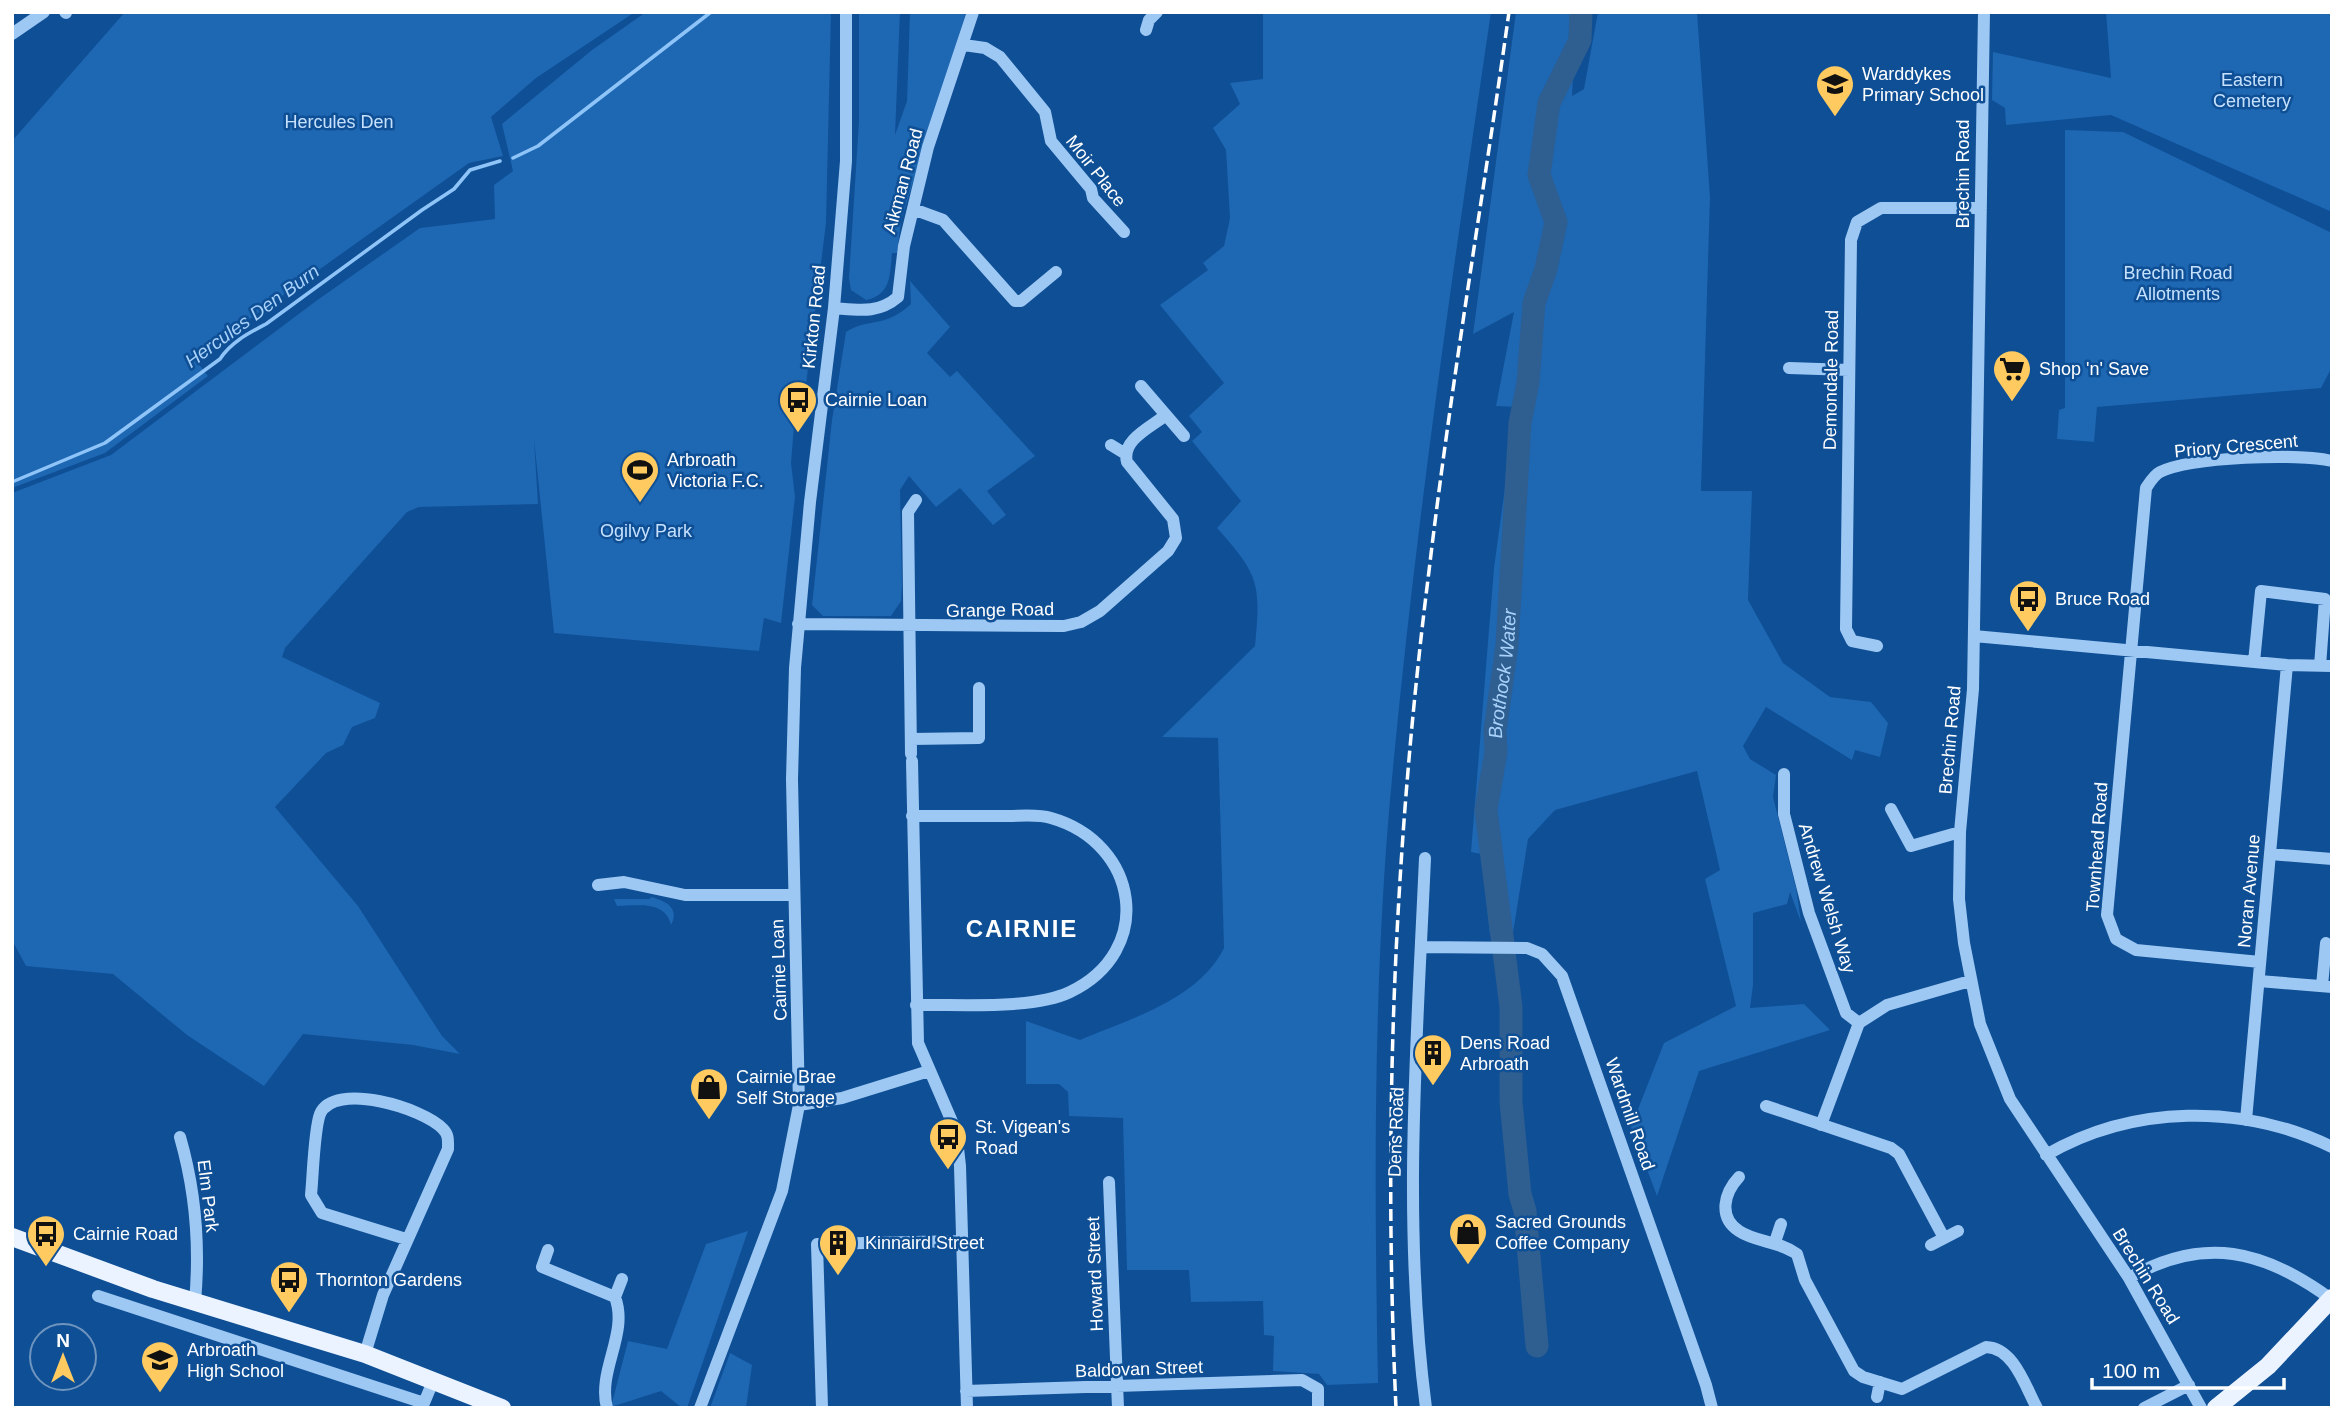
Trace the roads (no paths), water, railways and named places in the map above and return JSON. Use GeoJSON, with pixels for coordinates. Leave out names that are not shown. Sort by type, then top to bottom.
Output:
{"type":"FeatureCollection","features":[{"type":"Feature","properties":{"kind":"main road"},"geometry":{"type":"LineString","coordinates":[[12,1237],[153,1289],[365,1354],[502,1408]]}},
{"type":"Feature","properties":{"kind":"main road"},"geometry":{"type":"LineString","coordinates":[[2216,1408],[2267,1366],[2331,1298]]}},
{"type":"Feature","properties":{"kind":"street"},"geometry":{"type":"LineString","coordinates":[[12,34],[44,12]]}},
{"type":"Feature","properties":{"kind":"street","name":"Kirkton Road"},"geometry":{"type":"LineString","coordinates":[[798,624],[834,308],[846,160],[846,12]]}},
{"type":"Feature","properties":{"kind":"street","name":"Aikman Road"},"geometry":{"type":"LineString","coordinates":[[834,308],[867,311],[886,307],[898,297],[904,246],[928,147],[973,12]]}},
{"type":"Feature","properties":{"kind":"street"},"geometry":{"type":"LineString","coordinates":[[1146,30],[1149,20],[1157,12]]}},
{"type":"Feature","properties":{"kind":"street","name":"Brechin Road"},"geometry":{"type":"LineString","coordinates":[[1984,12],[1973,689],[1960,832],[1959,899],[1970,981],[1980,1024],[2002,1083],[2046,1155],[2129,1278],[2201,1408]]}},
{"type":"Feature","properties":{"kind":"street","name":"Moir Place"},"geometry":{"type":"LineString","coordinates":[[964,45],[985,48],[1000,57],[1045,112],[1051,141],[1091,189],[1093,198],[1124,232]]}},
{"type":"Feature","properties":{"kind":"street","name":"Demondale Road"},"geometry":{"type":"LineString","coordinates":[[1877,646],[1852,641],[1846,629],[1851,240],[1857,222],[1868,213],[1881,208],[1981,208]]}},
{"type":"Feature","properties":{"kind":"street"},"geometry":{"type":"LineString","coordinates":[[913,209],[943,220],[1015,301],[1021,301],[1056,272]]}},
{"type":"Feature","properties":{"kind":"street"},"geometry":{"type":"LineString","coordinates":[[1789,368],[1849,370]]}},
{"type":"Feature","properties":{"kind":"street"},"geometry":{"type":"LineString","coordinates":[[1141,386],[1184,436]]}},
{"type":"Feature","properties":{"kind":"street"},"geometry":{"type":"LineString","coordinates":[[1111,444],[1124,453],[1128,444],[1166,415]]}},
{"type":"Feature","properties":{"kind":"street","name":"Grange Road"},"geometry":{"type":"LineString","coordinates":[[798,624],[910,627],[1064,626],[1081,622],[1100,611],[1168,551],[1176,538],[1173,519],[1127,462],[1124,453]]}},
{"type":"Feature","properties":{"kind":"street","name":"Priory Crescent"},"geometry":{"type":"LineString","coordinates":[[2130,651],[2146,488],[2156,474],[2176,466],[2273,458],[2318,458],[2332,461]]}},
{"type":"Feature","properties":{"kind":"street"},"geometry":{"type":"LineString","coordinates":[[916,499],[908,512],[918,1043],[956,1131],[960,1166],[967,1408]]}},
{"type":"Feature","properties":{"kind":"street"},"geometry":{"type":"LineString","coordinates":[[1974,636],[2130,651],[2287,665],[2326,666],[2325,599],[2261,591],[2254,662]]}},
{"type":"Feature","properties":{"kind":"street","name":"Cairnie Loan"},"geometry":{"type":"LineString","coordinates":[[700,1408],[782,1191],[799,1105],[792,779],[798,624]]}},
{"type":"Feature","properties":{"kind":"street","name":"Townhead Road"},"geometry":{"type":"LineString","coordinates":[[2130,651],[2107,915],[2116,939],[2136,950],[2260,962]]}},
{"type":"Feature","properties":{"kind":"street","name":"Noran Avenue"},"geometry":{"type":"LineString","coordinates":[[2246,1120],[2287,665]]}},
{"type":"Feature","properties":{"kind":"street"},"geometry":{"type":"LineString","coordinates":[[911,739],[979,738],[979,688]]}},
{"type":"Feature","properties":{"kind":"street","name":"Andrew Welsh Way"},"geometry":{"type":"LineString","coordinates":[[1784,774],[1784,814],[1809,913],[1846,1013],[1859,1023]]}},
{"type":"Feature","properties":{"kind":"street"},"geometry":{"type":"LineString","coordinates":[[1891,809],[1910,846],[1960,832]]}},
{"type":"Feature","properties":{"kind":"street"},"geometry":{"type":"LineString","coordinates":[[912,816],[1047,816],[1073,825],[1100,843],[1116,864],[1125,887],[1127,907],[1122,937],[1109,962],[1094,978],[1069,993],[1041,1001],[916,1005]]}},
{"type":"Feature","properties":{"kind":"street"},"geometry":{"type":"LineString","coordinates":[[2270,854],[2332,859]]}},
{"type":"Feature","properties":{"kind":"street","name":"Dens Road"},"geometry":{"type":"LineString","coordinates":[[1425,858],[1411,1173],[1421,1366],[1426,1408]]}},
{"type":"Feature","properties":{"kind":"street"},"geometry":{"type":"LineString","coordinates":[[598,885],[624,882],[685,895],[794,895]]}},
{"type":"Feature","properties":{"kind":"street"},"geometry":{"type":"LineString","coordinates":[[2259,981],[2327,987],[2326,943]]}},
{"type":"Feature","properties":{"kind":"street","name":"Wardmill Road"},"geometry":{"type":"LineString","coordinates":[[1421,947],[1520,946],[1542,954],[1562,976],[1698,1359],[1712,1408]]}},
{"type":"Feature","properties":{"kind":"street"},"geometry":{"type":"LineString","coordinates":[[1821,1125],[1859,1023],[1887,1005],[1970,981]]}},
{"type":"Feature","properties":{"kind":"street"},"geometry":{"type":"LineString","coordinates":[[799,1105],[842,1098],[929,1071]]}},
{"type":"Feature","properties":{"kind":"street"},"geometry":{"type":"LineString","coordinates":[[365,1354],[383,1295],[448,1149],[448,1137],[442,1127],[400,1106],[345,1097],[329,1102],[320,1114],[311,1195],[315,1205],[322,1213],[406,1240]]}},
{"type":"Feature","properties":{"kind":"street"},"geometry":{"type":"LineString","coordinates":[[1766,1106],[1891,1148],[1899,1154],[1944,1238]]}},
{"type":"Feature","properties":{"kind":"street"},"geometry":{"type":"LineString","coordinates":[[2046,1155],[2081,1137],[2151,1117],[2211,1116],[2246,1120],[2278,1127],[2332,1147]]}},
{"type":"Feature","properties":{"kind":"street","name":"Elm Park"},"geometry":{"type":"LineString","coordinates":[[180,1137],[189,1169],[197,1256],[195,1301]]}},
{"type":"Feature","properties":{"kind":"street"},"geometry":{"type":"LineString","coordinates":[[1739,1177],[1726,1198],[1724,1209],[1731,1222],[1739,1232],[1775,1242],[1797,1254],[1805,1280],[1854,1371],[1902,1389],[1986,1347],[1998,1348],[2008,1356],[2037,1408]]}},
{"type":"Feature","properties":{"kind":"street","name":"Howard Street"},"geometry":{"type":"LineString","coordinates":[[1109,1182],[1118,1408]]}},
{"type":"Feature","properties":{"kind":"street"},"geometry":{"type":"LineString","coordinates":[[1775,1242],[1781,1224]]}},
{"type":"Feature","properties":{"kind":"street"},"geometry":{"type":"LineString","coordinates":[[1931,1245],[1958,1231]]}},
{"type":"Feature","properties":{"kind":"street"},"geometry":{"type":"LineString","coordinates":[[822,1408],[817,1244],[962,1241]]}},
{"type":"Feature","properties":{"kind":"street"},"geometry":{"type":"LineString","coordinates":[[548,1250],[542,1267],[615,1297]]}},
{"type":"Feature","properties":{"kind":"street"},"geometry":{"type":"LineString","coordinates":[[2129,1278],[2162,1260],[2194,1252],[2224,1252],[2290,1271],[2331,1298]]}},
{"type":"Feature","properties":{"kind":"street"},"geometry":{"type":"LineString","coordinates":[[607,1408],[603,1387],[621,1312],[615,1297],[622,1279]]}},
{"type":"Feature","properties":{"kind":"street"},"geometry":{"type":"LineString","coordinates":[[146,1312],[153,1289]]}},
{"type":"Feature","properties":{"kind":"street"},"geometry":{"type":"LineString","coordinates":[[98,1296],[424,1403],[434,1379]]}},
{"type":"Feature","properties":{"kind":"street","name":"Baldovan Street"},"geometry":{"type":"LineString","coordinates":[[967,1391],[1302,1380],[1318,1389],[1318,1408]]}},
{"type":"Feature","properties":{"kind":"street"},"geometry":{"type":"LineString","coordinates":[[1877,1397],[1880,1382]]}},
{"type":"Feature","properties":{"kind":"street"},"geometry":{"type":"LineString","coordinates":[[2144,1408],[2189,1385]]}},
{"type":"Feature","properties":{"kind":"waterway","name":"Hercules Den Burn"},"geometry":{"type":"LineString","coordinates":[[513,158],[538,146],[711,12]]}},
{"type":"Feature","properties":{"kind":"waterway","name":"Brothock Water"},"geometry":{"type":"LineString","coordinates":[[1537,1346],[1525,1211],[1520,1194],[1511,1102],[1511,1007],[1486,810],[1496,752],[1495,731],[1507,645],[1520,423],[1528,383],[1534,303],[1546,269],[1556,222],[1539,175],[1549,103],[1580,40],[1581,12]]}},
{"type":"Feature","properties":{"kind":"waterway","name":"Hercules Den Burn"},"geometry":{"type":"LineString","coordinates":[[12,482],[105,443],[220,359],[241,338],[266,324],[454,189],[470,170],[500,161]]}},
{"type":"Feature","properties":{"kind":"railway"},"geometry":{"type":"LineString","coordinates":[[1396,1408],[1392,1303],[1392,1093],[1394,989],[1407,780],[1438,501],[1509,12]]}},
{"type":"Feature","properties":{"kind":"place","name":"Warddykes Primary School"},"geometry":{"type":"Point","coordinates":[1835,118]}},
{"type":"Feature","properties":{"kind":"place","name":"Shop 'n' Save"},"geometry":{"type":"Point","coordinates":[2012,403]}},
{"type":"Feature","properties":{"kind":"place","name":"Cairnie Loan"},"geometry":{"type":"Point","coordinates":[798,434]}},
{"type":"Feature","properties":{"kind":"place","name":"Arbroath Victoria F.C."},"geometry":{"type":"Point","coordinates":[640,504]}},
{"type":"Feature","properties":{"kind":"place","name":"Bruce Road"},"geometry":{"type":"Point","coordinates":[2028,633]}},
{"type":"Feature","properties":{"kind":"place","name":"Dens Road Arbroath"},"geometry":{"type":"Point","coordinates":[1433,1087]}},
{"type":"Feature","properties":{"kind":"place","name":"Cairnie Brae Self Storage"},"geometry":{"type":"Point","coordinates":[709,1121]}},
{"type":"Feature","properties":{"kind":"place","name":"St. Vigean's Road"},"geometry":{"type":"Point","coordinates":[948,1171]}},
{"type":"Feature","properties":{"kind":"place","name":"Sacred Grounds Coffee Company"},"geometry":{"type":"Point","coordinates":[1468,1266]}},
{"type":"Feature","properties":{"kind":"place","name":"Cairnie Road"},"geometry":{"type":"Point","coordinates":[46,1268]}},
{"type":"Feature","properties":{"kind":"place","name":"Kinnaird Street"},"geometry":{"type":"Point","coordinates":[838,1277]}},
{"type":"Feature","properties":{"kind":"place","name":"Thornton Gardens"},"geometry":{"type":"Point","coordinates":[289,1314]}},
{"type":"Feature","properties":{"kind":"place","name":"Arbroath High School"},"geometry":{"type":"Point","coordinates":[160,1394]}},
{"type":"Feature","properties":{"kind":"district","name":"CAIRNIE"},"geometry":{"type":"Point","coordinates":[1022,928]}},
{"type":"Feature","properties":{"kind":"park label","name":"Eastern Cemetery"},"geometry":{"type":"Point","coordinates":[2252,90]}},
{"type":"Feature","properties":{"kind":"park label","name":"Hercules Den"},"geometry":{"type":"Point","coordinates":[339,122]}},
{"type":"Feature","properties":{"kind":"park label","name":"Brechin Road Allotments"},"geometry":{"type":"Point","coordinates":[2178,283]}},
{"type":"Feature","properties":{"kind":"park label","name":"Ogilvy Park"},"geometry":{"type":"Point","coordinates":[646,531]}}]}
